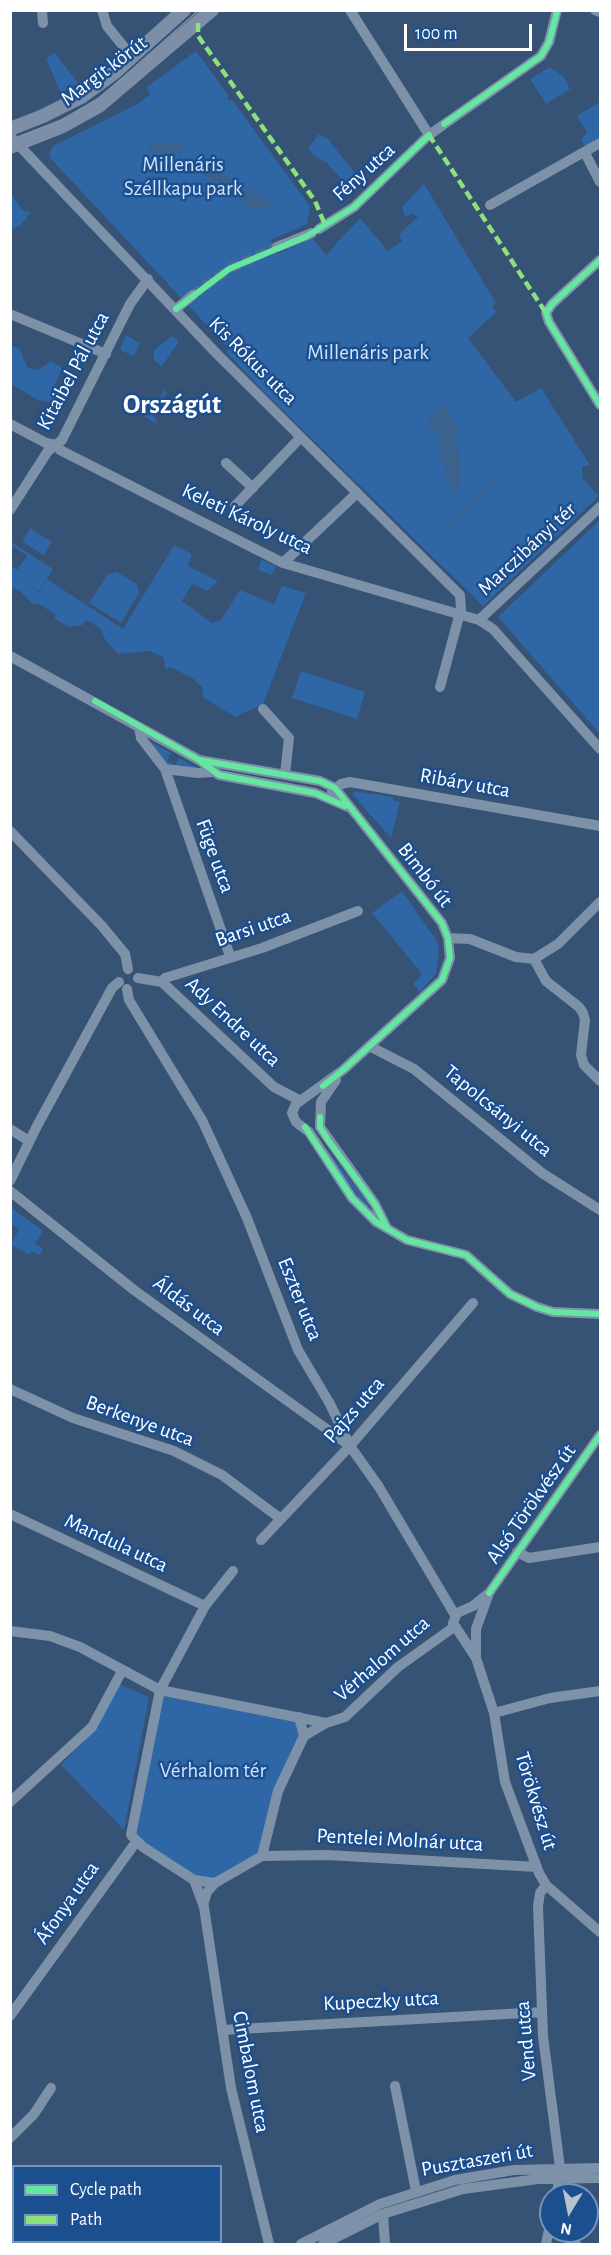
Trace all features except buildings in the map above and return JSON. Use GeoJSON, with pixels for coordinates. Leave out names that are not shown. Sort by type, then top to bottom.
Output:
{"type":"FeatureCollection","features":[{"type":"Feature","properties":{"kind":"main road","name":"Margit körút"},"geometry":{"type":"LineString","coordinates":[[10,129],[81,97],[132,57],[184,10]]}},
{"type":"Feature","properties":{"kind":"main road","name":"Margit körút"},"geometry":{"type":"LineString","coordinates":[[13,142],[63,126],[99,106],[212,10]]}},
{"type":"Feature","properties":{"kind":"street"},"geometry":{"type":"LineString","coordinates":[[42,10],[43,23]]}},
{"type":"Feature","properties":{"kind":"street"},"geometry":{"type":"LineString","coordinates":[[102,10],[107,26],[132,57]]}},
{"type":"Feature","properties":{"kind":"street"},"geometry":{"type":"LineString","coordinates":[[350,10],[429,135]]}},
{"type":"Feature","properties":{"kind":"street","name":"Fény utca"},"geometry":{"type":"LineString","coordinates":[[277,247],[316,231],[354,207],[429,135],[541,57],[549,42],[557,10]]}},
{"type":"Feature","properties":{"kind":"street"},"geometry":{"type":"LineString","coordinates":[[596,10],[600,12]]}},
{"type":"Feature","properties":{"kind":"street","name":"Kis Rókus utca"},"geometry":{"type":"LineString","coordinates":[[13,142],[301,437],[460,595],[460,614]]}},
{"type":"Feature","properties":{"kind":"street"},"geometry":{"type":"LineString","coordinates":[[490,205],[600,143]]}},
{"type":"Feature","properties":{"kind":"street"},"geometry":{"type":"LineString","coordinates":[[585,153],[600,182]]}},
{"type":"Feature","properties":{"kind":"street"},"geometry":{"type":"LineString","coordinates":[[600,260],[552,304],[546,313],[549,322],[600,405]]}},
{"type":"Feature","properties":{"kind":"street","name":"Kitaibel Pál utca"},"geometry":{"type":"LineString","coordinates":[[10,510],[48,451],[57,445],[130,304],[148,279]]}},
{"type":"Feature","properties":{"kind":"street"},"geometry":{"type":"LineString","coordinates":[[177,309],[193,295]]}},
{"type":"Feature","properties":{"kind":"street"},"geometry":{"type":"LineString","coordinates":[[10,314],[106,354]]}},
{"type":"Feature","properties":{"kind":"street","name":"Keleti Károly utca"},"geometry":{"type":"LineString","coordinates":[[10,424],[45,443],[57,445],[60,450],[283,563],[479,620]]}},
{"type":"Feature","properties":{"kind":"street"},"geometry":{"type":"LineString","coordinates":[[235,506],[301,437]]}},
{"type":"Feature","properties":{"kind":"street"},"geometry":{"type":"LineString","coordinates":[[226,463],[253,488]]}},
{"type":"Feature","properties":{"kind":"street"},"geometry":{"type":"LineString","coordinates":[[283,563],[357,493]]}},
{"type":"Feature","properties":{"kind":"street","name":"Marczibányi tér"},"geometry":{"type":"LineString","coordinates":[[600,507],[479,620],[493,629],[600,749]]}},
{"type":"Feature","properties":{"kind":"street"},"geometry":{"type":"LineString","coordinates":[[440,687],[460,614]]}},
{"type":"Feature","properties":{"kind":"street","name":"Bimbó út"},"geometry":{"type":"LineString","coordinates":[[10,656],[199,760],[213,772],[226,777],[332,793]]}},
{"type":"Feature","properties":{"kind":"street"},"geometry":{"type":"LineString","coordinates":[[263,709],[289,738],[285,774]]}},
{"type":"Feature","properties":{"kind":"street","name":"Füge utca"},"geometry":{"type":"LineString","coordinates":[[139,727],[141,738],[165,769],[230,956]]}},
{"type":"Feature","properties":{"kind":"street","name":"Bimbó út"},"geometry":{"type":"LineString","coordinates":[[199,760],[320,781],[351,809],[442,923],[448,938],[450,958],[442,980],[344,1071],[323,1097],[320,1113],[314,1125],[305,1127]]}},
{"type":"Feature","properties":{"kind":"street"},"geometry":{"type":"LineString","coordinates":[[165,769],[198,773],[213,772]]}},
{"type":"Feature","properties":{"kind":"street","name":"Ribáry utca"},"geometry":{"type":"LineString","coordinates":[[332,793],[350,782],[600,826]]}},
{"type":"Feature","properties":{"kind":"street"},"geometry":{"type":"LineString","coordinates":[[10,831],[102,926],[125,954],[128,969]]}},
{"type":"Feature","properties":{"kind":"street"},"geometry":{"type":"LineString","coordinates":[[448,938],[470,939],[516,957],[534,959],[558,944],[600,902]]}},
{"type":"Feature","properties":{"kind":"street","name":"Barsi utca"},"geometry":{"type":"LineString","coordinates":[[162,982],[165,978],[230,956],[262,948],[358,911]]}},
{"type":"Feature","properties":{"kind":"street"},"geometry":{"type":"LineString","coordinates":[[534,959],[546,981],[584,1013],[581,1056],[588,1072],[600,1081]]}},
{"type":"Feature","properties":{"kind":"street"},"geometry":{"type":"LineString","coordinates":[[10,1182],[29,1141],[112,988],[123,985],[135,987],[138,978],[134,971],[128,969],[120,973],[123,985]]}},
{"type":"Feature","properties":{"kind":"street","name":"Ady Endre utca"},"geometry":{"type":"LineString","coordinates":[[138,978],[162,982],[276,1089],[299,1102]]}},
{"type":"Feature","properties":{"kind":"street","name":"Eszter utca"},"geometry":{"type":"LineString","coordinates":[[123,985],[129,1000],[202,1120],[247,1218],[298,1350],[330,1404],[350,1446],[379,1487],[457,1626]]}},
{"type":"Feature","properties":{"kind":"street","name":"Tapolcsányi utca"},"geometry":{"type":"LineString","coordinates":[[369,1046],[414,1069],[542,1173],[600,1210]]}},
{"type":"Feature","properties":{"kind":"street","name":"Bimbó út"},"geometry":{"type":"LineString","coordinates":[[299,1102],[344,1071]]}},
{"type":"Feature","properties":{"kind":"street"},"geometry":{"type":"LineString","coordinates":[[387,1228],[375,1204],[328,1140],[321,1127],[320,1113],[313,1100],[299,1102],[296,1122],[305,1127],[352,1198],[376,1222],[387,1228],[418,1244],[444,1248],[466,1255],[510,1294],[537,1307],[553,1312],[600,1314]]}},
{"type":"Feature","properties":{"kind":"street"},"geometry":{"type":"LineString","coordinates":[[10,1129],[29,1141]]}},
{"type":"Feature","properties":{"kind":"street","name":"Áldás utca"},"geometry":{"type":"LineString","coordinates":[[10,1191],[134,1290],[350,1446]]}},
{"type":"Feature","properties":{"kind":"street","name":"Pajzs utca"},"geometry":{"type":"LineString","coordinates":[[261,1540],[350,1446],[473,1303]]}},
{"type":"Feature","properties":{"kind":"street","name":"Berkenye utca"},"geometry":{"type":"LineString","coordinates":[[10,1389],[73,1418],[174,1451],[222,1475],[281,1518]]}},
{"type":"Feature","properties":{"kind":"street","name":"Alsó Törökvész út"},"geometry":{"type":"LineString","coordinates":[[477,1626],[489,1593],[600,1435]]}},
{"type":"Feature","properties":{"kind":"street","name":"Mandula utca"},"geometry":{"type":"LineString","coordinates":[[10,1514],[205,1606]]}},
{"type":"Feature","properties":{"kind":"street"},"geometry":{"type":"LineString","coordinates":[[517,1552],[529,1558],[600,1547]]}},
{"type":"Feature","properties":{"kind":"street"},"geometry":{"type":"LineString","coordinates":[[215,1883],[194,1880],[136,1842],[131,1835],[160,1690],[205,1606],[233,1571]]}},
{"type":"Feature","properties":{"kind":"street","name":"Alsó Törökvész út"},"geometry":{"type":"LineString","coordinates":[[457,1626],[467,1610],[489,1593]]}},
{"type":"Feature","properties":{"kind":"street"},"geometry":{"type":"LineString","coordinates":[[457,1626],[468,1635],[477,1626],[475,1614],[467,1610]]}},
{"type":"Feature","properties":{"kind":"street","name":"Törökvész út"},"geometry":{"type":"LineString","coordinates":[[457,1626],[476,1658],[494,1713],[505,1782],[537,1867],[546,1885],[600,1932]]}},
{"type":"Feature","properties":{"kind":"street","name":"Vérhalom utca"},"geometry":{"type":"LineString","coordinates":[[304,1736],[326,1724],[345,1718],[398,1667],[457,1626]]}},
{"type":"Feature","properties":{"kind":"street","name":"Törökvész út"},"geometry":{"type":"LineString","coordinates":[[476,1658],[477,1626]]}},
{"type":"Feature","properties":{"kind":"street"},"geometry":{"type":"LineString","coordinates":[[10,1631],[50,1636],[80,1647],[160,1690],[326,1724]]}},
{"type":"Feature","properties":{"kind":"street"},"geometry":{"type":"LineString","coordinates":[[10,1802],[92,1727],[122,1671]]}},
{"type":"Feature","properties":{"kind":"street"},"geometry":{"type":"LineString","coordinates":[[494,1713],[550,1698],[600,1690]]}},
{"type":"Feature","properties":{"kind":"street"},"geometry":{"type":"LineString","coordinates":[[203,1905],[207,1892],[215,1883],[262,1856],[278,1791],[304,1736],[299,1717]]}},
{"type":"Feature","properties":{"kind":"street","name":"Áfonya utca"},"geometry":{"type":"LineString","coordinates":[[10,2016],[136,1842]]}},
{"type":"Feature","properties":{"kind":"street","name":"Pentelei Molnár utca"},"geometry":{"type":"LineString","coordinates":[[262,1856],[327,1855],[537,1867]]}},
{"type":"Feature","properties":{"kind":"street","name":"Cimbalom utca"},"geometry":{"type":"LineString","coordinates":[[194,1880],[203,1905],[231,2088],[269,2244]]}},
{"type":"Feature","properties":{"kind":"street","name":"Vend utca"},"geometry":{"type":"LineString","coordinates":[[546,1885],[540,1893],[538,1906],[542,2012],[560,2173],[558,2183]]}},
{"type":"Feature","properties":{"kind":"street","name":"Kupeczky utca"},"geometry":{"type":"LineString","coordinates":[[222,2030],[542,2012]]}},
{"type":"Feature","properties":{"kind":"street"},"geometry":{"type":"LineString","coordinates":[[395,2086],[416,2191]]}},
{"type":"Feature","properties":{"kind":"street"},"geometry":{"type":"LineString","coordinates":[[10,2138],[34,2114],[51,2088]]}},
{"type":"Feature","properties":{"kind":"street","name":"Pusztaszeri út"},"geometry":{"type":"LineString","coordinates":[[323,2244],[383,2214],[463,2189],[600,2168]]}},
{"type":"Feature","properties":{"kind":"street","name":"Pusztaszeri út"},"geometry":{"type":"LineString","coordinates":[[301,2244],[341,2222],[416,2191],[455,2180],[514,2170],[600,2178]]}},
{"type":"Feature","properties":{"kind":"street"},"geometry":{"type":"LineString","coordinates":[[383,2214],[386,2244]]}},
{"type":"Feature","properties":{"kind":"green space","name":"Millenáris park"},"geometry":{"type":"Polygon","coordinates":[[[196,51],[229,96],[227,98],[229,101],[232,100],[310,206],[307,224],[271,240],[277,254],[312,238],[326,255],[360,218],[388,251],[402,241],[399,234],[418,217],[412,214],[405,217],[402,207],[424,184],[496,303],[492,306],[496,312],[468,338],[516,402],[541,388],[590,465],[582,467],[583,479],[599,496],[483,606],[262,390],[227,353],[228,348],[51,159],[49,155],[53,146],[137,104],[150,95],[147,87],[196,51]]]}},
{"type":"Feature","properties":{"kind":"green space"},"geometry":{"type":"Polygon","coordinates":[[[55,53],[78,83],[61,94],[46,58],[55,53]]]}},
{"type":"Feature","properties":{"kind":"green space"},"geometry":{"type":"Polygon","coordinates":[[[550,67],[564,77],[570,89],[546,104],[530,79],[550,67]]]}},
{"type":"Feature","properties":{"kind":"green space"},"geometry":{"type":"Polygon","coordinates":[[[600,102],[600,142],[591,147],[585,146],[581,140],[587,132],[577,116],[600,102]]]}},
{"type":"Feature","properties":{"kind":"green space"},"geometry":{"type":"Polygon","coordinates":[[[319,134],[328,139],[361,181],[352,191],[327,163],[313,155],[308,148],[319,134]]]}},
{"type":"Feature","properties":{"kind":"green space"},"geometry":{"type":"Polygon","coordinates":[[[11,193],[22,210],[31,212],[21,225],[11,229],[11,193]]]}},
{"type":"Feature","properties":{"kind":"green space"},"geometry":{"type":"Polygon","coordinates":[[[126,335],[140,343],[134,356],[120,350],[126,335]]]}},
{"type":"Feature","properties":{"kind":"green space"},"geometry":{"type":"Polygon","coordinates":[[[172,336],[177,339],[178,343],[162,366],[154,361],[154,350],[172,336]]]}},
{"type":"Feature","properties":{"kind":"green space"},"geometry":{"type":"Polygon","coordinates":[[[10,345],[20,349],[27,367],[38,370],[51,361],[62,368],[53,390],[55,396],[51,402],[38,400],[11,384],[10,345]]]}},
{"type":"Feature","properties":{"kind":"green space"},"geometry":{"type":"Polygon","coordinates":[[[164,390],[167,392],[153,417],[157,420],[155,423],[144,416],[145,414],[150,416],[164,390]]]}},
{"type":"Feature","properties":{"kind":"green space"},"geometry":{"type":"Polygon","coordinates":[[[600,520],[600,734],[498,617],[600,520]]]}},
{"type":"Feature","properties":{"kind":"green space"},"geometry":{"type":"Polygon","coordinates":[[[30,528],[52,542],[44,555],[22,542],[30,528]]]}},
{"type":"Feature","properties":{"kind":"green space"},"geometry":{"type":"Polygon","coordinates":[[[10,541],[53,569],[39,591],[18,578],[39,592],[47,579],[123,629],[174,545],[192,554],[188,566],[218,581],[207,591],[192,584],[182,601],[212,623],[221,620],[240,590],[274,604],[282,586],[306,593],[263,704],[235,717],[203,697],[202,687],[191,677],[170,667],[165,670],[164,658],[150,651],[118,654],[104,638],[101,629],[87,620],[82,625],[69,627],[55,619],[55,614],[39,604],[32,604],[20,591],[11,587],[11,566],[17,570],[27,556],[11,545],[10,541]]]}},
{"type":"Feature","properties":{"kind":"green space"},"geometry":{"type":"Polygon","coordinates":[[[261,560],[276,566],[272,575],[258,570],[261,560]]]}},
{"type":"Feature","properties":{"kind":"green space"},"geometry":{"type":"Polygon","coordinates":[[[117,572],[137,584],[139,593],[121,623],[89,603],[108,574],[117,572]]]}},
{"type":"Feature","properties":{"kind":"green space"},"geometry":{"type":"Polygon","coordinates":[[[301,671],[365,692],[357,719],[292,698],[301,671]]]}},
{"type":"Feature","properties":{"kind":"green space"},"geometry":{"type":"Polygon","coordinates":[[[147,740],[171,753],[167,761],[175,765],[179,758],[200,769],[173,766],[166,763],[147,740]]]}},
{"type":"Feature","properties":{"kind":"green space"},"geometry":{"type":"Polygon","coordinates":[[[355,791],[393,797],[393,800],[400,802],[391,838],[352,794],[355,791]]]}},
{"type":"Feature","properties":{"kind":"green space"},"geometry":{"type":"Polygon","coordinates":[[[402,891],[436,940],[439,948],[436,974],[420,992],[413,984],[422,974],[372,913],[402,891]]]}},
{"type":"Feature","properties":{"kind":"green space"},"geometry":{"type":"Polygon","coordinates":[[[327,1149],[368,1204],[369,1210],[326,1153],[327,1149]]]}},
{"type":"Feature","properties":{"kind":"green space"},"geometry":{"type":"Polygon","coordinates":[[[10,1207],[43,1231],[35,1243],[43,1249],[40,1255],[32,1251],[30,1255],[11,1245],[19,1229],[11,1224],[10,1207]]]}},
{"type":"Feature","properties":{"kind":"green space"},"geometry":{"type":"Polygon","coordinates":[[[119,1684],[149,1697],[124,1830],[61,1765],[96,1729],[119,1684]]]}},
{"type":"Feature","properties":{"kind":"green space","name":"Vérhalom tér"},"geometry":{"type":"Polygon","coordinates":[[[160,1690],[299,1717],[302,1728],[262,1856],[222,1880],[194,1880],[131,1835],[160,1690]]]}},
{"type":"Feature","properties":{"kind":"shaded area"},"geometry":{"type":"Polygon","coordinates":[[[181,142],[184,152],[151,153],[146,145],[181,142]]]}},
{"type":"Feature","properties":{"kind":"shaded area"},"geometry":{"type":"Polygon","coordinates":[[[212,168],[276,205],[276,209],[248,207],[234,194],[228,194],[204,175],[208,169],[212,168]]]}},
{"type":"Feature","properties":{"kind":"shaded area"},"geometry":{"type":"Polygon","coordinates":[[[443,404],[458,424],[455,443],[461,459],[461,466],[457,468],[461,471],[461,477],[455,493],[445,475],[445,464],[439,457],[439,435],[427,424],[427,421],[443,404]]]}},
{"type":"Feature","properties":{"kind":"shaded area"},"geometry":{"type":"Polygon","coordinates":[[[496,476],[501,484],[496,479],[452,524],[450,522],[496,476]]]}},
{"type":"Feature","properties":{"kind":"tunnel"},"geometry":{"type":"LineString","coordinates":[[193,295],[229,269],[277,247]]}},
{"type":"Feature","properties":{"kind":"tram line"},"geometry":{"type":"LineString","coordinates":[[10,140],[60,121],[101,97],[199,10]]}},
{"type":"Feature","properties":{"kind":"marked path"},"geometry":{"type":"LineString","coordinates":[[198,23],[198,36],[315,201],[325,225]]}},
{"type":"Feature","properties":{"kind":"marked path"},"geometry":{"type":"LineString","coordinates":[[429,135],[546,313]]}},
{"type":"Feature","properties":{"kind":"cycle path"},"geometry":{"type":"LineString","coordinates":[[444,124],[541,56],[549,42],[557,12]]}},
{"type":"Feature","properties":{"kind":"cycle path"},"geometry":{"type":"LineString","coordinates":[[176,309],[229,269],[307,236],[354,207],[429,135]]}},
{"type":"Feature","properties":{"kind":"cycle path"},"geometry":{"type":"LineString","coordinates":[[600,260],[552,304],[546,313],[549,322],[600,405]]}},
{"type":"Feature","properties":{"kind":"cycle path"},"geometry":{"type":"LineString","coordinates":[[95,701],[199,760],[219,775],[315,793],[345,806]]}},
{"type":"Feature","properties":{"kind":"cycle path"},"geometry":{"type":"LineString","coordinates":[[199,760],[320,781],[335,788],[442,923],[448,938],[450,958],[442,980],[323,1086]]}},
{"type":"Feature","properties":{"kind":"cycle path"},"geometry":{"type":"LineString","coordinates":[[320,1117],[320,1127],[375,1204],[387,1228]]}},
{"type":"Feature","properties":{"kind":"cycle path"},"geometry":{"type":"LineString","coordinates":[[305,1127],[352,1198],[376,1222],[407,1240],[466,1255],[510,1294],[537,1307],[553,1312],[600,1314]]}},
{"type":"Feature","properties":{"kind":"cycle path"},"geometry":{"type":"LineString","coordinates":[[489,1593],[600,1435]]}},
{"type":"Feature","properties":{"kind":"district","name":"Országút"},"geometry":{"type":"Point","coordinates":[172,405]}},
{"type":"Feature","properties":{"kind":"park label","name":"Millenáris Széllkapu park"},"geometry":{"type":"Point","coordinates":[183,177]}}]}
